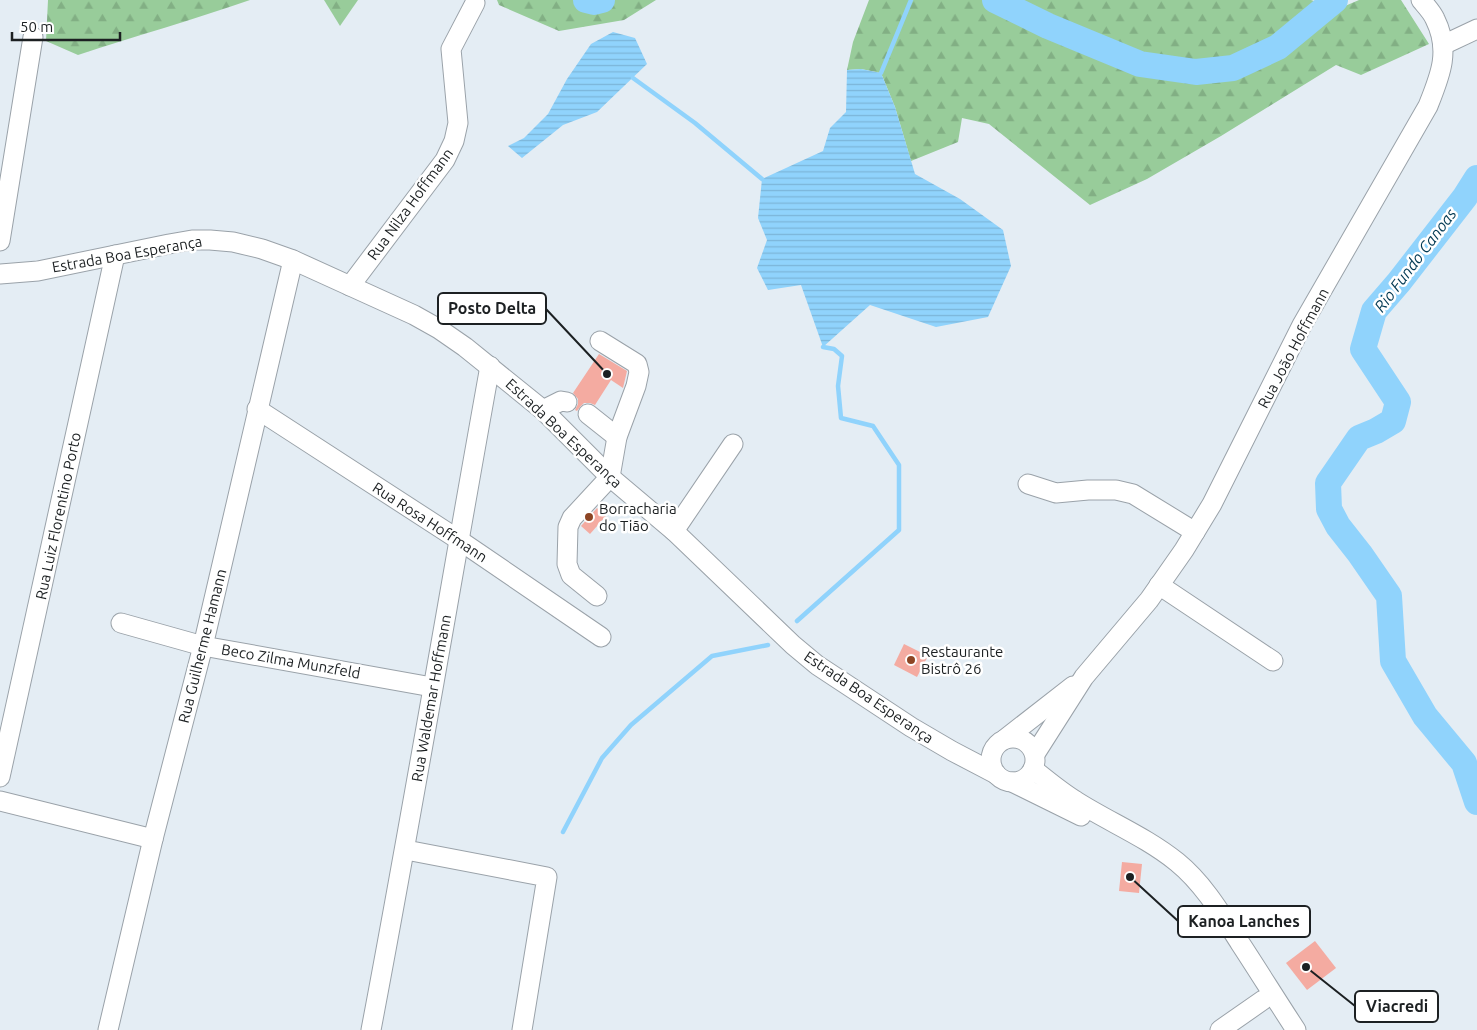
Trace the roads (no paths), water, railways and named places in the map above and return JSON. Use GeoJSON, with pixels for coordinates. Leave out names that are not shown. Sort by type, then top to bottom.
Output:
{"type":"FeatureCollection","features":[{"type":"Feature","properties":{"kind":"street","name":"Rua João Hoffmann"},"geometry":{"type":"LineString","coordinates":[[1034,761],[1084,677],[1149,600],[1212,504],[1302,325],[1428,106],[1440,75],[1444,53],[1442,37],[1435,18],[1422,0]]}},
{"type":"Feature","properties":{"kind":"street","name":"Rua Nilza Hoffmann"},"geometry":{"type":"LineString","coordinates":[[350,286],[445,160],[454,141],[458,123],[451,49],[475,3]]}},
{"type":"Feature","properties":{"kind":"street"},"geometry":{"type":"LineString","coordinates":[[1443,45],[1477,29]]}},
{"type":"Feature","properties":{"kind":"street"},"geometry":{"type":"LineString","coordinates":[[0,241],[32,38]]}},
{"type":"Feature","properties":{"kind":"street","name":"Estrada Boa Esperança"},"geometry":{"type":"LineString","coordinates":[[0,274],[38,270],[184,241],[210,240],[233,242],[262,249],[292,260],[414,315],[431,325],[465,347],[543,410],[610,477],[674,531],[792,645],[817,665],[898,719],[952,751],[1077,814],[1139,848],[1176,875],[1192,890],[1213,917],[1283,1030]]}},
{"type":"Feature","properties":{"kind":"street","name":"Rua Luiz Florentino Porto"},"geometry":{"type":"LineString","coordinates":[[0,777],[115,254]]}},
{"type":"Feature","properties":{"kind":"street","name":"Rua Guilherme Hamann"},"geometry":{"type":"LineString","coordinates":[[108,1030],[153,839],[203,646],[292,260]]}},
{"type":"Feature","properties":{"kind":"street"},"geometry":{"type":"LineString","coordinates":[[597,596],[571,575],[567,564],[568,528],[572,518],[610,477],[617,437],[636,386],[639,372],[637,364],[600,341]]}},
{"type":"Feature","properties":{"kind":"street","name":"Rua Waldemar Hoffmann"},"geometry":{"type":"LineString","coordinates":[[371,1030],[406,850],[432,687],[490,366]]}},
{"type":"Feature","properties":{"kind":"street"},"geometry":{"type":"LineString","coordinates":[[543,410],[561,401],[567,402]]}},
{"type":"Feature","properties":{"kind":"street","name":"Rua Rosa Hoffmann"},"geometry":{"type":"LineString","coordinates":[[257,409],[459,540],[601,637]]}},
{"type":"Feature","properties":{"kind":"street"},"geometry":{"type":"LineString","coordinates":[[588,414],[617,437]]}},
{"type":"Feature","properties":{"kind":"street"},"geometry":{"type":"LineString","coordinates":[[674,531],[733,444]]}},
{"type":"Feature","properties":{"kind":"street"},"geometry":{"type":"LineString","coordinates":[[1028,484],[1056,493],[1116,490],[1133,494],[1195,532]]}},
{"type":"Feature","properties":{"kind":"street"},"geometry":{"type":"LineString","coordinates":[[1159,585],[1273,661]]}},
{"type":"Feature","properties":{"kind":"street","name":"Beco Zilma Munzfeld"},"geometry":{"type":"LineString","coordinates":[[121,623],[203,646],[432,687]]}},
{"type":"Feature","properties":{"kind":"street","name":"Rua João Hoffmann"},"geometry":{"type":"LineString","coordinates":[[999,745],[1084,677]]}},
{"type":"Feature","properties":{"kind":"street"},"geometry":{"type":"LineString","coordinates":[[952,751],[999,745],[1012,738],[1020,738],[1032,747],[1034,761],[1048,781],[1076,801],[1121,826],[1178,863],[1201,885],[1218,909],[1296,1030]]}},
{"type":"Feature","properties":{"kind":"street"},"geometry":{"type":"LineString","coordinates":[[999,745],[991,763],[1004,778],[1025,779],[1034,761]]}},
{"type":"Feature","properties":{"kind":"street"},"geometry":{"type":"LineString","coordinates":[[0,801],[153,839]]}},
{"type":"Feature","properties":{"kind":"street"},"geometry":{"type":"LineString","coordinates":[[406,850],[547,878],[522,1030]]}},
{"type":"Feature","properties":{"kind":"street"},"geometry":{"type":"LineString","coordinates":[[1220,1030],[1263,1000]]}},
{"type":"Feature","properties":{"kind":"water"},"geometry":{"type":"Polygon","coordinates":[[[613,32],[635,38],[647,64],[597,112],[563,125],[522,158],[508,146],[524,138],[548,114],[567,79],[591,44],[613,32]]]}},
{"type":"Feature","properties":{"kind":"water"},"geometry":{"type":"Polygon","coordinates":[[[861,69],[881,73],[895,107],[915,174],[960,199],[1003,230],[1011,266],[988,317],[936,327],[870,305],[823,347],[801,285],[768,290],[757,268],[767,240],[758,218],[762,179],[823,151],[830,128],[846,112],[847,70],[861,69]]]}},
{"type":"Feature","properties":{"kind":"waterway","name":"Rio Fundo Canoas"},"geometry":{"type":"LineString","coordinates":[[586,0],[594,2],[602,0]]}},
{"type":"Feature","properties":{"kind":"waterway"},"geometry":{"type":"LineString","coordinates":[[881,73],[911,0]]}},
{"type":"Feature","properties":{"kind":"waterway","name":"Rio Fundo Canoas"},"geometry":{"type":"LineString","coordinates":[[995,0],[1048,26],[1140,64],[1196,72],[1233,68],[1278,47],[1335,0]]}},
{"type":"Feature","properties":{"kind":"waterway"},"geometry":{"type":"LineString","coordinates":[[633,78],[695,123],[762,179]]}},
{"type":"Feature","properties":{"kind":"waterway","name":"Rio Fundo Canoas"},"geometry":{"type":"LineString","coordinates":[[1477,178],[1465,197],[1374,311],[1363,349],[1398,402],[1393,421],[1359,438],[1328,483],[1329,509],[1338,526],[1389,596],[1393,661],[1425,716],[1464,763],[1477,802]]}},
{"type":"Feature","properties":{"kind":"waterway"},"geometry":{"type":"LineString","coordinates":[[797,621],[899,530],[899,465],[873,426],[841,418],[838,386],[842,356],[834,349],[823,347]]}},
{"type":"Feature","properties":{"kind":"waterway"},"geometry":{"type":"LineString","coordinates":[[563,832],[602,758],[631,725],[712,656],[768,645]]}},
{"type":"Feature","properties":{"kind":"place","name":"Posto Delta"},"geometry":{"type":"Point","coordinates":[607,374]}},
{"type":"Feature","properties":{"kind":"place","name":"Borracharia do Tião"},"geometry":{"type":"Point","coordinates":[589,517]}},
{"type":"Feature","properties":{"kind":"place","name":"Restaurante Bistrô 26"},"geometry":{"type":"Point","coordinates":[911,660]}},
{"type":"Feature","properties":{"kind":"place","name":"Kanoa Lanches"},"geometry":{"type":"Point","coordinates":[1130,877]}},
{"type":"Feature","properties":{"kind":"place","name":"Viacredi"},"geometry":{"type":"Point","coordinates":[1306,967]}}]}
